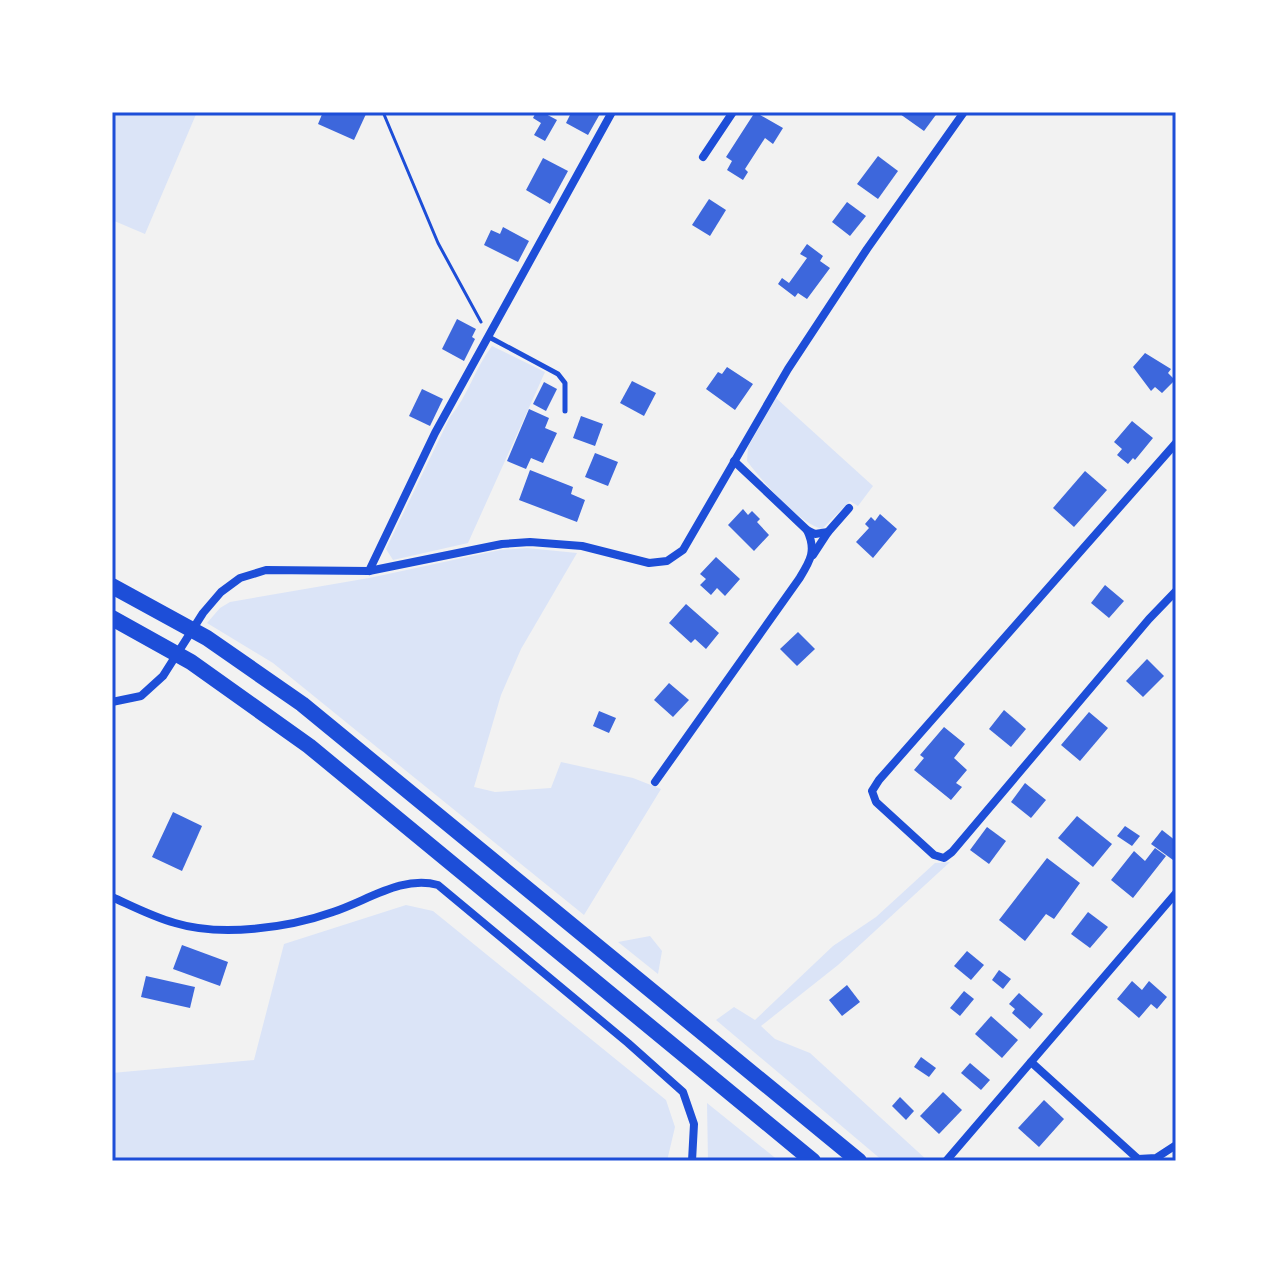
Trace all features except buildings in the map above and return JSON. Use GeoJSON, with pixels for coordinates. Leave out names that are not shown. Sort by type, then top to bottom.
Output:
{"type":"FeatureCollection","features":[{"type":"Feature","properties":{"kind":"main road"},"geometry":{"type":"LineString","coordinates":[[112,586],[207,638],[302,704],[859,1161]]}},
{"type":"Feature","properties":{"kind":"main road"},"geometry":{"type":"LineString","coordinates":[[112,618],[191,662],[309,746],[813,1161]]}},
{"type":"Feature","properties":{"kind":"street"},"geometry":{"type":"LineString","coordinates":[[369,571],[435,433],[612,112]]}},
{"type":"Feature","properties":{"kind":"street"},"geometry":{"type":"LineString","coordinates":[[703,157],[733,112]]}},
{"type":"Feature","properties":{"kind":"street"},"geometry":{"type":"LineString","coordinates":[[112,702],[141,696],[163,676],[203,613],[221,592],[240,578],[266,570],[369,571],[502,544],[530,542],[582,546],[649,563],[667,561],[683,550],[788,369],[867,249],[964,112]]}},
{"type":"Feature","properties":{"kind":"street"},"geometry":{"type":"LineString","coordinates":[[1176,443],[879,780],[872,791],[876,802],[934,855],[944,858],[1176,591]]}},
{"type":"Feature","properties":{"kind":"street"},"geometry":{"type":"LineString","coordinates":[[734,461],[807,530],[815,534],[828,532]]}},
{"type":"Feature","properties":{"kind":"street"},"geometry":{"type":"LineString","coordinates":[[655,782],[799,579],[828,532],[849,508]]}},
{"type":"Feature","properties":{"kind":"street"},"geometry":{"type":"LineString","coordinates":[[807,530],[812,540],[813,555]]}},
{"type":"Feature","properties":{"kind":"street"},"geometry":{"type":"LineString","coordinates":[[112,897],[173,923],[197,928],[255,929],[330,913],[405,883],[426,881],[438,885],[683,1092],[694,1124],[692,1161]]}},
{"type":"Feature","properties":{"kind":"street"},"geometry":{"type":"LineString","coordinates":[[946,1161],[1176,893]]}},
{"type":"Feature","properties":{"kind":"street"},"geometry":{"type":"LineString","coordinates":[[1031,1062],[1138,1159],[1156,1158],[1176,1145]]}},
{"type":"Feature","properties":{"kind":"lane"},"geometry":{"type":"LineString","coordinates":[[489,337],[558,374],[565,383],[565,411]]}},
{"type":"Feature","properties":{"kind":"path"},"geometry":{"type":"LineString","coordinates":[[383,112],[438,243],[489,337]]}},
{"type":"Feature","properties":{"kind":"shaded area"},"geometry":{"type":"Polygon","coordinates":[[[112,112],[197,112],[145,234],[112,220],[112,112]]]}},
{"type":"Feature","properties":{"kind":"shaded area"},"geometry":{"type":"Polygon","coordinates":[[[492,346],[545,372],[468,543],[393,560],[386,549],[450,417],[492,346]]]}},
{"type":"Feature","properties":{"kind":"shaded area"},"geometry":{"type":"Polygon","coordinates":[[[776,398],[873,486],[858,506],[850,501],[822,529],[792,510],[747,461],[748,447],[776,398]]]}},
{"type":"Feature","properties":{"kind":"shaded area"},"geometry":{"type":"Polygon","coordinates":[[[527,548],[577,553],[521,649],[501,695],[474,787],[495,792],[551,788],[561,762],[633,778],[661,789],[584,915],[273,663],[207,623],[230,602],[369,578],[500,550],[527,548]]]}},
{"type":"Feature","properties":{"kind":"shaded area"},"geometry":{"type":"Polygon","coordinates":[[[950,862],[838,965],[761,1026],[775,1039],[810,1053],[928,1161],[883,1161],[716,1020],[734,1007],[755,1020],[833,946],[876,917],[935,863],[950,862]]]}},
{"type":"Feature","properties":{"kind":"shaded area"},"geometry":{"type":"Polygon","coordinates":[[[406,905],[433,911],[666,1100],[675,1127],[667,1161],[112,1161],[112,1073],[254,1060],[284,944],[406,905]]]}},
{"type":"Feature","properties":{"kind":"shaded area"},"geometry":{"type":"Polygon","coordinates":[[[650,936],[662,951],[658,974],[618,942],[650,936]]]}},
{"type":"Feature","properties":{"kind":"shaded area"},"geometry":{"type":"Polygon","coordinates":[[[707,1103],[779,1161],[708,1161],[707,1103]]]}}]}
